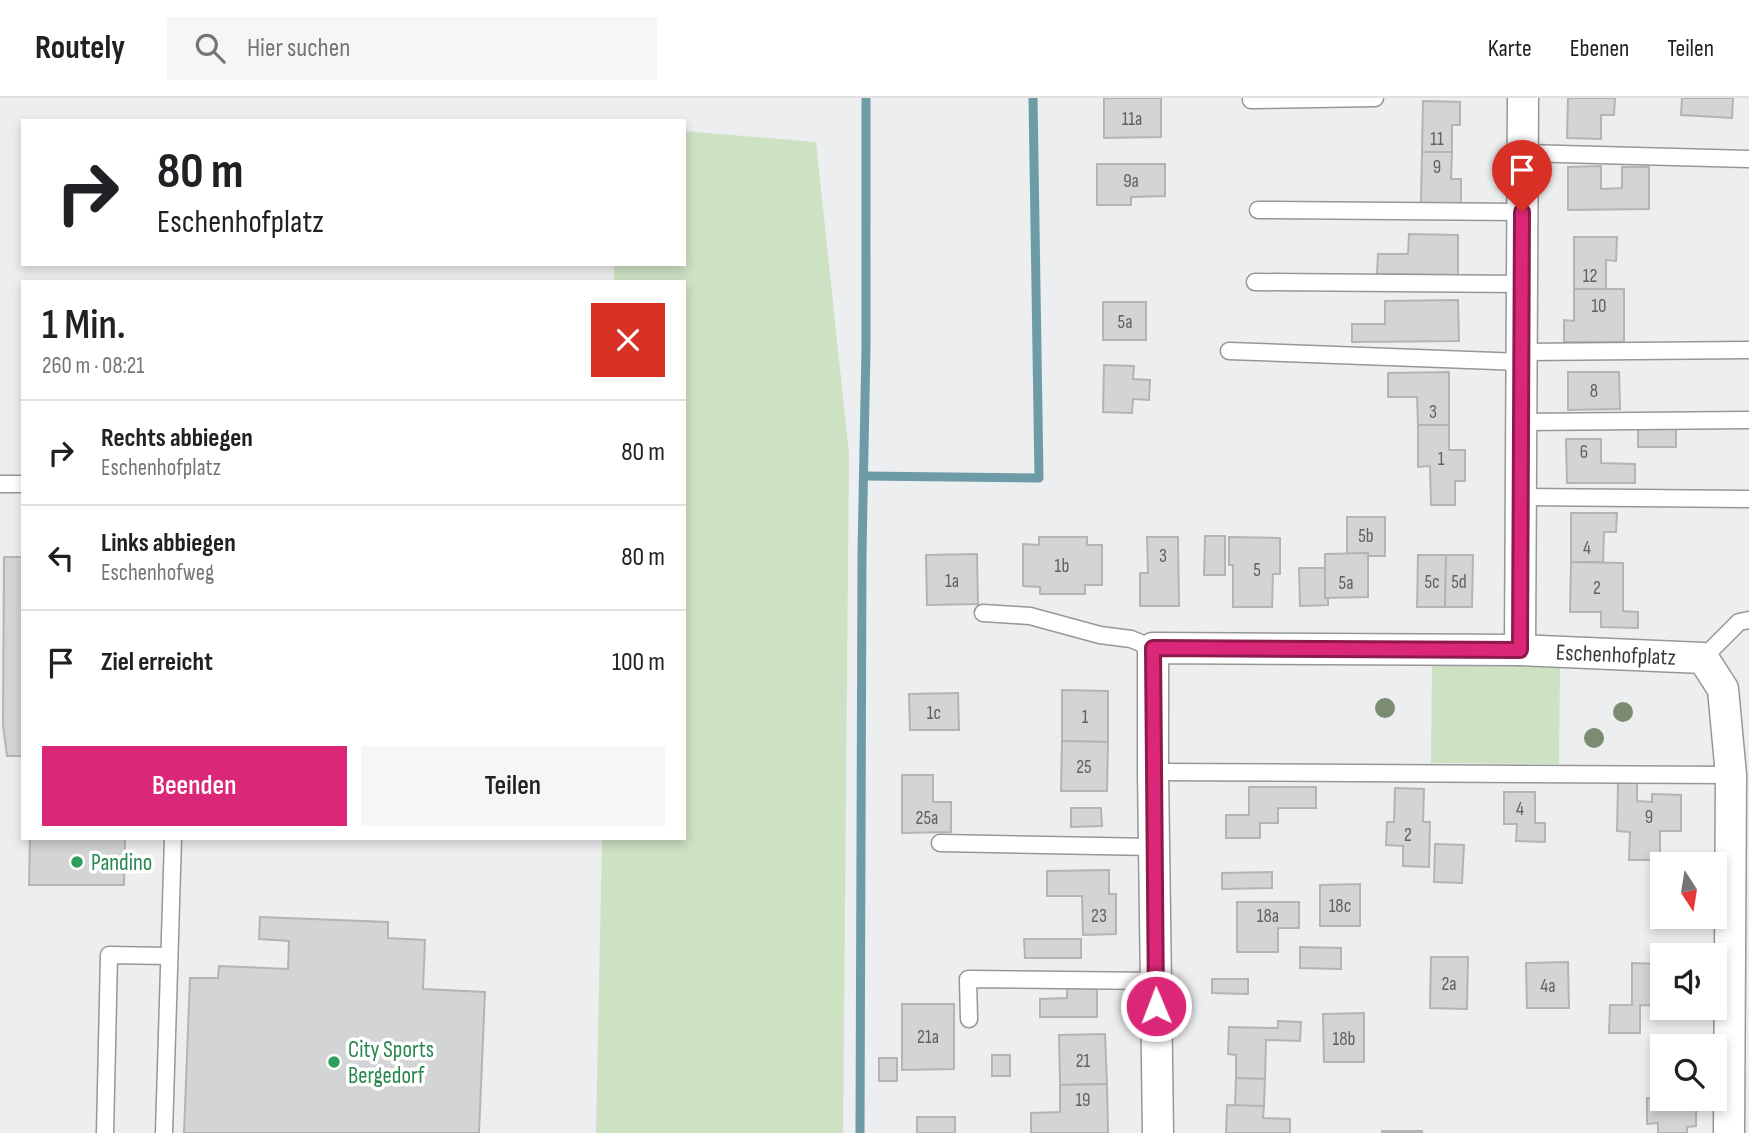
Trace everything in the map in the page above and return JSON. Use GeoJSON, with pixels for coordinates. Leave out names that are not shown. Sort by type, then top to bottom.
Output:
{"type":"FeatureCollection","features":[{"type":"Feature","properties":{"kind":"street"},"geometry":{"type":"LineString","coordinates":[[1520,650],[1523,98]]}},
{"type":"Feature","properties":{"kind":"street"},"geometry":{"type":"LineString","coordinates":[[1153,648],[1158,1133]]}},
{"type":"Feature","properties":{"kind":"street","name":"Eschenhofplatz"},"geometry":{"type":"LineString","coordinates":[[1153,648],[1520,650],[1703,658]]}},
{"type":"Feature","properties":{"kind":"street"},"geometry":{"type":"LineString","coordinates":[[1703,658],[1723,689],[1731,775],[1739,1014],[1729,1133]]}},
{"type":"Feature","properties":{"kind":"lane"},"geometry":{"type":"LineString","coordinates":[[1251,100],[1376,98]]}},
{"type":"Feature","properties":{"kind":"lane"},"geometry":{"type":"LineString","coordinates":[[1522,153],[1749,159]]}},
{"type":"Feature","properties":{"kind":"lane"},"geometry":{"type":"LineString","coordinates":[[1258,210],[1522,212]]}},
{"type":"Feature","properties":{"kind":"lane"},"geometry":{"type":"LineString","coordinates":[[1255,282],[1522,284]]}},
{"type":"Feature","properties":{"kind":"lane"},"geometry":{"type":"LineString","coordinates":[[1229,351],[1522,357],[1749,351]]}},
{"type":"Feature","properties":{"kind":"lane"},"geometry":{"type":"LineString","coordinates":[[1521,422],[1749,420]]}},
{"type":"Feature","properties":{"kind":"lane"},"geometry":{"type":"LineString","coordinates":[[0,484],[21,484]]}},
{"type":"Feature","properties":{"kind":"lane"},"geometry":{"type":"LineString","coordinates":[[1521,497],[1749,499]]}},
{"type":"Feature","properties":{"kind":"lane"},"geometry":{"type":"LineString","coordinates":[[983,613],[1038,617],[1092,633],[1131,639],[1153,648]]}},
{"type":"Feature","properties":{"kind":"lane"},"geometry":{"type":"LineString","coordinates":[[1703,658],[1739,622],[1749,620]]}},
{"type":"Feature","properties":{"kind":"lane"},"geometry":{"type":"LineString","coordinates":[[1153,772],[1731,775]]}},
{"type":"Feature","properties":{"kind":"lane"},"geometry":{"type":"LineString","coordinates":[[164,1133],[173,840]]}},
{"type":"Feature","properties":{"kind":"lane"},"geometry":{"type":"LineString","coordinates":[[940,843],[1154,847]]}},
{"type":"Feature","properties":{"kind":"lane"},"geometry":{"type":"LineString","coordinates":[[105,1133],[109,955],[169,956]]}},
{"type":"Feature","properties":{"kind":"lane"},"geometry":{"type":"LineString","coordinates":[[969,1019],[968,979],[1156,981]]}},
{"type":"Feature","properties":{"kind":"green space"},"geometry":{"type":"Polygon","coordinates":[[[686,131],[816,142],[849,454],[843,1133],[596,1133],[602,840],[686,840],[686,280],[614,280],[614,266],[686,266],[686,131]]]}},
{"type":"Feature","properties":{"kind":"green space"},"geometry":{"type":"Polygon","coordinates":[[[1432,665],[1560,667],[1559,764],[1431,763],[1432,665]]]}},
{"type":"Feature","properties":{"kind":"building"},"geometry":{"type":"Polygon","coordinates":[[[1104,98],[1161,98],[1161,137],[1104,138],[1104,98]]]}},
{"type":"Feature","properties":{"kind":"building"},"geometry":{"type":"Polygon","coordinates":[[[1568,98],[1615,98],[1614,115],[1601,115],[1601,139],[1567,138],[1568,98]]]}},
{"type":"Feature","properties":{"kind":"building"},"geometry":{"type":"Polygon","coordinates":[[[1682,98],[1733,98],[1732,118],[1681,115],[1682,98]]]}},
{"type":"Feature","properties":{"kind":"building"},"geometry":{"type":"Polygon","coordinates":[[[1423,101],[1460,102],[1460,125],[1452,125],[1452,152],[1422,152],[1423,101]]]}},
{"type":"Feature","properties":{"kind":"building"},"geometry":{"type":"Polygon","coordinates":[[[1422,152],[1452,152],[1451,179],[1461,179],[1461,204],[1421,203],[1422,152]]]}},
{"type":"Feature","properties":{"kind":"building"},"geometry":{"type":"Polygon","coordinates":[[[1097,164],[1165,164],[1165,196],[1131,197],[1131,205],[1097,205],[1097,164]]]}},
{"type":"Feature","properties":{"kind":"building"},"geometry":{"type":"Polygon","coordinates":[[[1601,166],[1601,189],[1622,188],[1622,167],[1649,167],[1649,209],[1568,210],[1568,167],[1601,166]]]}},
{"type":"Feature","properties":{"kind":"building"},"geometry":{"type":"Polygon","coordinates":[[[1409,234],[1458,235],[1458,275],[1377,274],[1378,254],[1408,254],[1409,234]]]}},
{"type":"Feature","properties":{"kind":"building"},"geometry":{"type":"Polygon","coordinates":[[[1574,237],[1617,237],[1616,261],[1606,260],[1606,289],[1574,289],[1574,237]]]}},
{"type":"Feature","properties":{"kind":"building"},"geometry":{"type":"Polygon","coordinates":[[[1574,289],[1624,289],[1624,342],[1564,342],[1564,320],[1574,321],[1574,289]]]}},
{"type":"Feature","properties":{"kind":"building"},"geometry":{"type":"Polygon","coordinates":[[[1458,300],[1459,341],[1352,342],[1352,324],[1385,324],[1385,301],[1458,300]]]}},
{"type":"Feature","properties":{"kind":"building"},"geometry":{"type":"Polygon","coordinates":[[[1103,302],[1146,302],[1146,340],[1103,340],[1103,302]]]}},
{"type":"Feature","properties":{"kind":"building"},"geometry":{"type":"Polygon","coordinates":[[[1104,365],[1134,366],[1133,379],[1150,380],[1149,400],[1133,399],[1132,413],[1103,412],[1104,365]]]}},
{"type":"Feature","properties":{"kind":"building"},"geometry":{"type":"Polygon","coordinates":[[[1449,372],[1449,425],[1418,425],[1417,397],[1388,397],[1388,373],[1449,372]]]}},
{"type":"Feature","properties":{"kind":"building"},"geometry":{"type":"Polygon","coordinates":[[[1568,372],[1619,372],[1620,409],[1568,410],[1568,372]]]}},
{"type":"Feature","properties":{"kind":"building"},"geometry":{"type":"Polygon","coordinates":[[[1418,425],[1449,425],[1449,450],[1465,450],[1465,481],[1455,481],[1455,505],[1431,505],[1430,466],[1418,467],[1418,425]]]}},
{"type":"Feature","properties":{"kind":"building"},"geometry":{"type":"Polygon","coordinates":[[[1638,428],[1676,429],[1676,447],[1638,447],[1638,428]]]}},
{"type":"Feature","properties":{"kind":"building"},"geometry":{"type":"Polygon","coordinates":[[[1566,439],[1601,439],[1601,463],[1635,464],[1635,483],[1567,483],[1566,439]]]}},
{"type":"Feature","properties":{"kind":"building"},"geometry":{"type":"Polygon","coordinates":[[[1571,513],[1617,513],[1616,532],[1604,532],[1603,562],[1571,562],[1571,513]]]}},
{"type":"Feature","properties":{"kind":"building"},"geometry":{"type":"Polygon","coordinates":[[[1347,517],[1385,517],[1385,556],[1368,556],[1368,553],[1347,554],[1347,517]]]}},
{"type":"Feature","properties":{"kind":"building"},"geometry":{"type":"Polygon","coordinates":[[[1205,536],[1225,536],[1225,575],[1204,575],[1205,536]]]}},
{"type":"Feature","properties":{"kind":"building"},"geometry":{"type":"Polygon","coordinates":[[[1039,537],[1087,537],[1087,545],[1102,545],[1102,585],[1085,585],[1085,594],[1040,594],[1040,587],[1023,586],[1023,544],[1039,545],[1039,537]]]}},
{"type":"Feature","properties":{"kind":"building"},"geometry":{"type":"Polygon","coordinates":[[[1147,537],[1178,537],[1179,606],[1140,606],[1140,573],[1148,573],[1147,537]]]}},
{"type":"Feature","properties":{"kind":"building"},"geometry":{"type":"Polygon","coordinates":[[[1229,537],[1280,538],[1280,574],[1273,574],[1272,607],[1233,607],[1233,565],[1229,565],[1229,537]]]}},
{"type":"Feature","properties":{"kind":"building"},"geometry":{"type":"Polygon","coordinates":[[[1368,553],[1368,597],[1325,598],[1325,554],[1368,553]]]}},
{"type":"Feature","properties":{"kind":"building"},"geometry":{"type":"Polygon","coordinates":[[[977,554],[978,604],[927,605],[926,555],[977,554]]]}},
{"type":"Feature","properties":{"kind":"building"},"geometry":{"type":"Polygon","coordinates":[[[1418,555],[1446,555],[1445,607],[1417,607],[1418,555]]]}},
{"type":"Feature","properties":{"kind":"building"},"geometry":{"type":"Polygon","coordinates":[[[1446,555],[1473,555],[1472,607],[1445,607],[1446,555]]]}},
{"type":"Feature","properties":{"kind":"building"},"geometry":{"type":"Polygon","coordinates":[[[4,557],[21,557],[21,756],[7,756],[3,725],[4,557]]]}},
{"type":"Feature","properties":{"kind":"building"},"geometry":{"type":"Polygon","coordinates":[[[1571,562],[1623,563],[1623,611],[1638,612],[1638,628],[1601,627],[1601,612],[1570,612],[1571,562]]]}},
{"type":"Feature","properties":{"kind":"building"},"geometry":{"type":"Polygon","coordinates":[[[1299,568],[1325,568],[1325,598],[1328,598],[1328,605],[1300,606],[1299,568]]]}},
{"type":"Feature","properties":{"kind":"building"},"geometry":{"type":"Polygon","coordinates":[[[1062,690],[1108,691],[1108,742],[1062,741],[1062,690]]]}},
{"type":"Feature","properties":{"kind":"building"},"geometry":{"type":"Polygon","coordinates":[[[958,693],[959,730],[910,730],[909,694],[958,693]]]}},
{"type":"Feature","properties":{"kind":"building"},"geometry":{"type":"Polygon","coordinates":[[[1062,741],[1108,742],[1107,791],[1061,791],[1062,741]]]}},
{"type":"Feature","properties":{"kind":"building"},"geometry":{"type":"Polygon","coordinates":[[[902,775],[933,775],[933,802],[951,802],[951,832],[902,833],[902,775]]]}},
{"type":"Feature","properties":{"kind":"building"},"geometry":{"type":"Polygon","coordinates":[[[1618,782],[1637,782],[1637,801],[1652,802],[1652,794],[1681,795],[1681,831],[1660,831],[1660,852],[1650,852],[1650,860],[1629,860],[1630,832],[1617,831],[1618,782]]]}},
{"type":"Feature","properties":{"kind":"building"},"geometry":{"type":"Polygon","coordinates":[[[1249,787],[1316,787],[1316,808],[1278,808],[1278,823],[1260,823],[1260,838],[1226,838],[1226,815],[1249,815],[1249,787]]]}},
{"type":"Feature","properties":{"kind":"building"},"geometry":{"type":"Polygon","coordinates":[[[1395,788],[1424,789],[1423,822],[1430,822],[1429,867],[1403,866],[1403,846],[1386,845],[1387,822],[1394,822],[1395,788]]]}},
{"type":"Feature","properties":{"kind":"building"},"geometry":{"type":"Polygon","coordinates":[[[1504,792],[1535,792],[1535,823],[1545,823],[1545,842],[1516,841],[1517,824],[1504,824],[1504,792]]]}},
{"type":"Feature","properties":{"kind":"building"},"geometry":{"type":"Polygon","coordinates":[[[1071,808],[1101,808],[1102,826],[1071,827],[1071,808]]]}},
{"type":"Feature","properties":{"kind":"building","name":"Pandino"},"geometry":{"type":"Polygon","coordinates":[[[30,840],[125,840],[124,885],[29,885],[30,840]]]}},
{"type":"Feature","properties":{"kind":"building"},"geometry":{"type":"Polygon","coordinates":[[[1435,844],[1464,845],[1462,883],[1434,882],[1435,844]]]}},
{"type":"Feature","properties":{"kind":"building"},"geometry":{"type":"Polygon","coordinates":[[[1109,870],[1109,894],[1116,894],[1116,934],[1083,935],[1082,896],[1047,896],[1047,871],[1109,870]]]}},
{"type":"Feature","properties":{"kind":"building"},"geometry":{"type":"Polygon","coordinates":[[[1272,872],[1272,888],[1222,889],[1222,873],[1272,872]]]}},
{"type":"Feature","properties":{"kind":"building"},"geometry":{"type":"Polygon","coordinates":[[[1360,884],[1360,926],[1320,926],[1320,885],[1360,884]]]}},
{"type":"Feature","properties":{"kind":"building"},"geometry":{"type":"Polygon","coordinates":[[[1237,902],[1299,902],[1299,928],[1278,928],[1278,952],[1237,952],[1237,902]]]}},
{"type":"Feature","properties":{"kind":"building","name":"City Sports Bergedorf"},"geometry":{"type":"Polygon","coordinates":[[[260,917],[388,922],[388,938],[425,940],[423,989],[485,992],[479,1133],[184,1133],[190,978],[218,978],[219,966],[288,969],[289,941],[259,939],[260,917]]]}},
{"type":"Feature","properties":{"kind":"building"},"geometry":{"type":"Polygon","coordinates":[[[1024,939],[1081,939],[1081,958],[1025,958],[1024,939]]]}},
{"type":"Feature","properties":{"kind":"building"},"geometry":{"type":"Polygon","coordinates":[[[1300,947],[1341,948],[1341,969],[1300,968],[1300,947]]]}},
{"type":"Feature","properties":{"kind":"building"},"geometry":{"type":"Polygon","coordinates":[[[1431,957],[1468,957],[1467,1009],[1430,1008],[1431,957]]]}},
{"type":"Feature","properties":{"kind":"building"},"geometry":{"type":"Polygon","coordinates":[[[1568,962],[1569,1008],[1527,1008],[1526,963],[1568,962]]]}},
{"type":"Feature","properties":{"kind":"building"},"geometry":{"type":"Polygon","coordinates":[[[1632,963],[1650,964],[1650,1005],[1640,1005],[1640,1033],[1609,1033],[1610,1005],[1632,1005],[1632,963]]]}},
{"type":"Feature","properties":{"kind":"building"},"geometry":{"type":"Polygon","coordinates":[[[1212,979],[1248,979],[1248,994],[1212,993],[1212,979]]]}},
{"type":"Feature","properties":{"kind":"building"},"geometry":{"type":"Polygon","coordinates":[[[1067,988],[1097,988],[1097,1017],[1040,1017],[1040,999],[1067,998],[1067,988]]]}},
{"type":"Feature","properties":{"kind":"building"},"geometry":{"type":"Polygon","coordinates":[[[902,1004],[954,1004],[954,1069],[902,1070],[902,1004]]]}},
{"type":"Feature","properties":{"kind":"building"},"geometry":{"type":"Polygon","coordinates":[[[1364,1013],[1364,1062],[1324,1062],[1323,1014],[1364,1013]]]}},
{"type":"Feature","properties":{"kind":"building"},"geometry":{"type":"Polygon","coordinates":[[[1278,1021],[1301,1022],[1300,1041],[1266,1040],[1265,1079],[1236,1078],[1236,1055],[1228,1054],[1229,1027],[1278,1028],[1278,1021]]]}},
{"type":"Feature","properties":{"kind":"building"},"geometry":{"type":"Polygon","coordinates":[[[1105,1034],[1107,1084],[1060,1085],[1059,1035],[1105,1034]]]}},
{"type":"Feature","properties":{"kind":"building"},"geometry":{"type":"Polygon","coordinates":[[[992,1055],[1010,1055],[1010,1076],[992,1076],[992,1055]]]}},
{"type":"Feature","properties":{"kind":"building"},"geometry":{"type":"Polygon","coordinates":[[[879,1058],[897,1058],[897,1081],[879,1081],[879,1058]]]}},
{"type":"Feature","properties":{"kind":"building"},"geometry":{"type":"Polygon","coordinates":[[[1236,1078],[1265,1079],[1264,1106],[1235,1106],[1236,1078]]]}},
{"type":"Feature","properties":{"kind":"building"},"geometry":{"type":"Polygon","coordinates":[[[1107,1084],[1108,1133],[1031,1133],[1031,1113],[1060,1112],[1060,1085],[1107,1084]]]}},
{"type":"Feature","properties":{"kind":"building"},"geometry":{"type":"Polygon","coordinates":[[[1647,1098],[1650,1098],[1650,1111],[1696,1111],[1696,1126],[1687,1127],[1687,1133],[1658,1133],[1658,1123],[1647,1124],[1647,1098]]]}},
{"type":"Feature","properties":{"kind":"building"},"geometry":{"type":"Polygon","coordinates":[[[1227,1105],[1264,1106],[1263,1118],[1290,1119],[1290,1133],[1226,1133],[1227,1105]]]}},
{"type":"Feature","properties":{"kind":"building"},"geometry":{"type":"Polygon","coordinates":[[[917,1117],[955,1117],[955,1133],[917,1133],[917,1117]]]}},
{"type":"Feature","properties":{"kind":"building"},"geometry":{"type":"Polygon","coordinates":[[[1422,1131],[1422,1133],[1382,1133],[1422,1131]]]}},
{"type":"Feature","properties":{"kind":"waterway"},"geometry":{"type":"LineString","coordinates":[[860,1133],[866,98]]}},
{"type":"Feature","properties":{"kind":"waterway"},"geometry":{"type":"LineString","coordinates":[[864,476],[1039,478],[1033,98]]}},
{"type":"Feature","properties":{"kind":"place","name":"Pandino"},"geometry":{"type":"Point","coordinates":[77,862]}},
{"type":"Feature","properties":{"kind":"place","name":"City Sports Bergedorf"},"geometry":{"type":"Point","coordinates":[334,1062]}},
{"type":"Feature","properties":{"kind":"route"},"geometry":{"type":"LineString","coordinates":[[1156,1006],[1153,648],[1520,650],[1522,212]]}}]}
